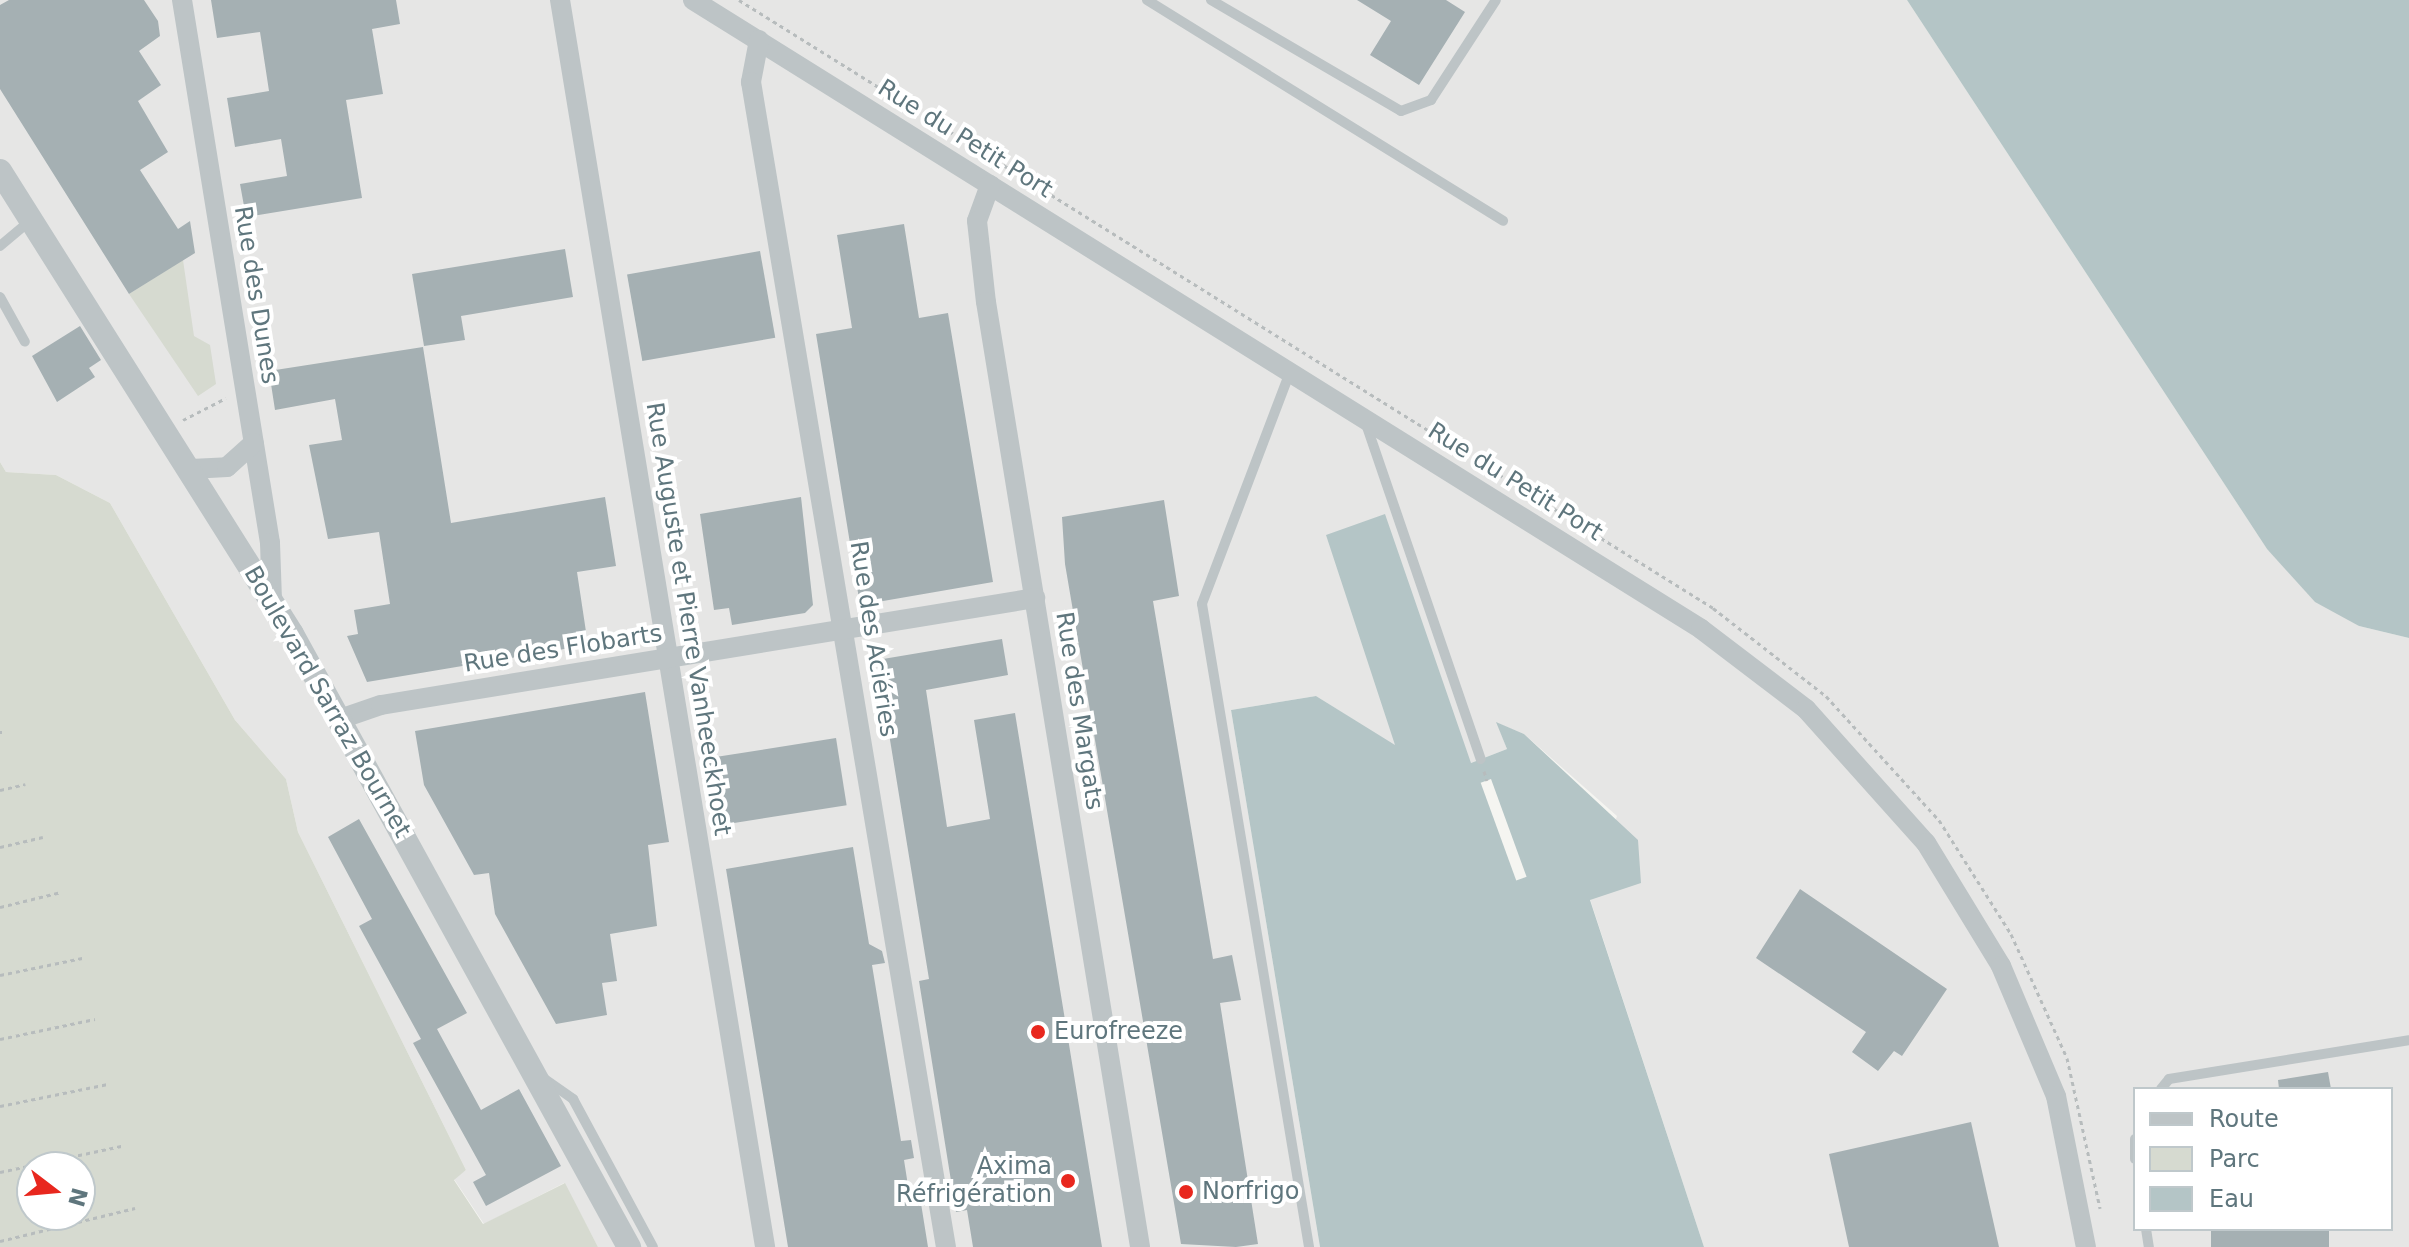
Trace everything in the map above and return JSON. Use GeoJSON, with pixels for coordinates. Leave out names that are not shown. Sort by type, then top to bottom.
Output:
{"type":"FeatureCollection","features":[{"type":"Feature","properties":{"kind":"street","name":"Rue des Dunes"},"geometry":{"type":"LineString","coordinates":[[182,0],[254,443],[272,600]]}},
{"type":"Feature","properties":{"kind":"street","name":"Rue Auguste et Pierre Vanheeckhoet"},"geometry":{"type":"LineString","coordinates":[[560,0],[765,1247]]}},
{"type":"Feature","properties":{"kind":"street","name":"Rue du Petit Port"},"geometry":{"type":"LineString","coordinates":[[693,0],[1732,649],[1806,709],[1886,791],[1960,892],[2016,997],[2056,1096],[2086,1247]]}},
{"type":"Feature","properties":{"kind":"street","name":"Rue des Aciéries"},"geometry":{"type":"LineString","coordinates":[[759,40],[751,82],[845,629],[946,1247]]}},
{"type":"Feature","properties":{"kind":"street","name":"Boulevard Sarraz Bournet"},"geometry":{"type":"LineString","coordinates":[[0,171],[272,600],[629,1247]]}},
{"type":"Feature","properties":{"kind":"street","name":"Rue des Margats"},"geometry":{"type":"LineString","coordinates":[[990,185],[978,212],[979,247],[1140,1247]]}},
{"type":"Feature","properties":{"kind":"street"},"geometry":{"type":"LineString","coordinates":[[191,469],[227,467],[254,443]]}},
{"type":"Feature","properties":{"kind":"street","name":"Rue des Flobarts"},"geometry":{"type":"LineString","coordinates":[[340,719],[381,705],[1035,598]]}},
{"type":"Feature","properties":{"kind":"lane"},"geometry":{"type":"LineString","coordinates":[[1147,0],[1503,221]]}},
{"type":"Feature","properties":{"kind":"lane"},"geometry":{"type":"LineString","coordinates":[[1211,0],[1401,111],[1431,100],[1496,0]]}},
{"type":"Feature","properties":{"kind":"lane"},"geometry":{"type":"LineString","coordinates":[[0,246],[31,220]]}},
{"type":"Feature","properties":{"kind":"lane"},"geometry":{"type":"LineString","coordinates":[[0,297],[25,342]]}},
{"type":"Feature","properties":{"kind":"lane"},"geometry":{"type":"LineString","coordinates":[[1290,372],[1202,604],[1309,1247]]}},
{"type":"Feature","properties":{"kind":"lane"},"geometry":{"type":"LineString","coordinates":[[1364,418],[1481,759]]}},
{"type":"Feature","properties":{"kind":"lane"},"geometry":{"type":"LineString","coordinates":[[2163,1087],[2169,1079],[2409,1040]]}},
{"type":"Feature","properties":{"kind":"lane"},"geometry":{"type":"LineString","coordinates":[[535,1073],[573,1099],[653,1247]]}},
{"type":"Feature","properties":{"kind":"path"},"geometry":{"type":"LineString","coordinates":[[739,0],[1713,608],[1826,696],[1939,820],[2011,934],[2075,1083],[2102,1220]]}},
{"type":"Feature","properties":{"kind":"path"},"geometry":{"type":"LineString","coordinates":[[166,429],[245,388]]}},
{"type":"Feature","properties":{"kind":"path"},"geometry":{"type":"LineString","coordinates":[[0,790],[25,784]]}},
{"type":"Feature","properties":{"kind":"path"},"geometry":{"type":"LineString","coordinates":[[0,847],[43,837]]}},
{"type":"Feature","properties":{"kind":"path"},"geometry":{"type":"LineString","coordinates":[[0,907],[61,892]]}},
{"type":"Feature","properties":{"kind":"path"},"geometry":{"type":"LineString","coordinates":[[0,975],[82,958]]}},
{"type":"Feature","properties":{"kind":"path"},"geometry":{"type":"LineString","coordinates":[[0,1039],[95,1019]]}},
{"type":"Feature","properties":{"kind":"path"},"geometry":{"type":"LineString","coordinates":[[0,1106],[108,1084]]}},
{"type":"Feature","properties":{"kind":"path"},"geometry":{"type":"LineString","coordinates":[[0,1172],[121,1146]]}},
{"type":"Feature","properties":{"kind":"path"},"geometry":{"type":"LineString","coordinates":[[0,1241],[135,1208]]}},
{"type":"Feature","properties":{"kind":"shaded area"},"geometry":{"type":"Polygon","coordinates":[[[0,0],[1907,0],[2267,549],[2359,626],[2409,638],[2409,1247],[1704,1247],[1590,899],[1617,816],[1524,734],[1497,723],[1507,749],[1471,763],[1398,740],[1395,746],[1316,696],[1231,710],[1320,1247],[598,1247],[564,1183],[484,1224],[454,1179],[466,1170],[298,832],[286,779],[235,720],[110,503],[56,475],[6,472],[0,462],[0,0]]]}},
{"type":"Feature","properties":{"kind":"green space"},"geometry":{"type":"Polygon","coordinates":[[[183,260],[194,336],[210,345],[216,384],[198,396],[129,294],[183,260]]]}},
{"type":"Feature","properties":{"kind":"green space"},"geometry":{"type":"Polygon","coordinates":[[[0,462],[6,472],[56,475],[110,503],[235,720],[286,779],[298,832],[466,1170],[454,1180],[483,1224],[565,1183],[598,1247],[0,1247],[0,462]]]}},
{"type":"Feature","properties":{"kind":"water"},"geometry":{"type":"Polygon","coordinates":[[[1907,0],[2409,0],[2409,638],[2359,626],[2315,602],[2267,549],[1907,0]]]}},
{"type":"Feature","properties":{"kind":"water"},"geometry":{"type":"Polygon","coordinates":[[[1385,514],[1471,763],[1507,749],[1496,722],[1524,734],[1638,840],[1641,883],[1590,900],[1704,1247],[1320,1247],[1231,710],[1316,696],[1395,745],[1326,535],[1385,514]]]}},
{"type":"Feature","properties":{"kind":"pier"},"geometry":{"type":"Polygon","coordinates":[[[1491,779],[1527,877],[1516,880],[1481,783],[1491,779]]]}},
{"type":"Feature","properties":{"kind":"building"},"geometry":{"type":"Polygon","coordinates":[[[9,0],[144,0],[158,21],[160,36],[139,51],[161,85],[138,101],[168,152],[140,170],[178,229],[190,221],[195,253],[129,294],[0,89],[0,5],[9,0]]]}},
{"type":"Feature","properties":{"kind":"building"},"geometry":{"type":"Polygon","coordinates":[[[211,0],[396,0],[400,24],[372,29],[383,94],[346,100],[362,198],[246,217],[240,184],[287,176],[281,139],[235,147],[227,98],[269,91],[260,32],[217,38],[211,0]]]}},
{"type":"Feature","properties":{"kind":"building"},"geometry":{"type":"Polygon","coordinates":[[[1357,0],[1446,0],[1465,12],[1419,85],[1370,55],[1391,21],[1357,0]]]}},
{"type":"Feature","properties":{"kind":"building"},"geometry":{"type":"Polygon","coordinates":[[[904,224],[919,318],[948,313],[993,582],[860,605],[816,334],[852,328],[837,235],[904,224]]]}},
{"type":"Feature","properties":{"kind":"building"},"geometry":{"type":"Polygon","coordinates":[[[565,249],[573,297],[461,316],[465,340],[424,346],[412,274],[565,249]]]}},
{"type":"Feature","properties":{"kind":"building"},"geometry":{"type":"Polygon","coordinates":[[[760,251],[775,338],[642,361],[627,274],[760,251]]]}},
{"type":"Feature","properties":{"kind":"building"},"geometry":{"type":"Polygon","coordinates":[[[80,326],[101,360],[89,368],[95,377],[57,402],[32,356],[80,326]]]}},
{"type":"Feature","properties":{"kind":"building"},"geometry":{"type":"Polygon","coordinates":[[[423,347],[451,523],[605,497],[616,566],[577,572],[588,645],[367,682],[347,636],[358,634],[354,610],[390,604],[379,532],[328,539],[309,445],[342,440],[335,399],[275,410],[269,371],[423,347]]]}},
{"type":"Feature","properties":{"kind":"building"},"geometry":{"type":"Polygon","coordinates":[[[801,497],[813,605],[805,613],[732,625],[729,608],[714,610],[700,514],[801,497]]]}},
{"type":"Feature","properties":{"kind":"building"},"geometry":{"type":"Polygon","coordinates":[[[1164,500],[1179,596],[1153,601],[1213,959],[1232,955],[1241,1000],[1220,1003],[1258,1244],[1236,1247],[1181,1244],[1065,564],[1062,517],[1164,500]]]}},
{"type":"Feature","properties":{"kind":"building"},"geometry":{"type":"Polygon","coordinates":[[[1002,639],[1008,675],[926,690],[947,827],[990,819],[974,720],[1015,713],[1102,1247],[973,1247],[967,1210],[956,1212],[919,981],[929,979],[877,660],[1002,639]]]}},
{"type":"Feature","properties":{"kind":"building"},"geometry":{"type":"Polygon","coordinates":[[[645,692],[669,842],[648,845],[657,926],[610,934],[617,981],[602,983],[607,1015],[556,1024],[495,914],[489,873],[474,875],[424,785],[415,731],[645,692]]]}},
{"type":"Feature","properties":{"kind":"building"},"geometry":{"type":"Polygon","coordinates":[[[836,738],[847,805],[718,825],[708,758],[836,738]]]}},
{"type":"Feature","properties":{"kind":"building"},"geometry":{"type":"Polygon","coordinates":[[[359,819],[467,1013],[437,1029],[481,1110],[519,1089],[561,1166],[486,1206],[473,1182],[486,1175],[413,1043],[421,1039],[359,926],[372,919],[328,837],[359,819]]]}},
{"type":"Feature","properties":{"kind":"building"},"geometry":{"type":"Polygon","coordinates":[[[853,847],[869,944],[882,951],[885,963],[872,965],[901,1141],[911,1140],[914,1158],[904,1160],[909,1192],[919,1191],[928,1247],[788,1247],[726,869],[853,847]]]}},
{"type":"Feature","properties":{"kind":"building"},"geometry":{"type":"Polygon","coordinates":[[[1800,889],[1947,989],[1902,1056],[1894,1051],[1878,1071],[1852,1052],[1866,1032],[1756,958],[1800,889]]]}},
{"type":"Feature","properties":{"kind":"building"},"geometry":{"type":"Polygon","coordinates":[[[2328,1072],[2331,1087],[2279,1087],[2278,1080],[2328,1072]]]}},
{"type":"Feature","properties":{"kind":"building"},"geometry":{"type":"Polygon","coordinates":[[[1971,1122],[1999,1247],[1849,1247],[1829,1154],[1971,1122]]]}},
{"type":"Feature","properties":{"kind":"building"},"geometry":{"type":"Polygon","coordinates":[[[2211,1231],[2329,1231],[2329,1247],[2211,1247],[2211,1231]]]}},
{"type":"Feature","properties":{"kind":"place","name":"Eurofreeze"},"geometry":{"type":"Point","coordinates":[1038,1032]}},
{"type":"Feature","properties":{"kind":"place","name":"Axima Réfrigération"},"geometry":{"type":"Point","coordinates":[1068,1181]}},
{"type":"Feature","properties":{"kind":"place","name":"Norfrigo"},"geometry":{"type":"Point","coordinates":[1186,1192]}}]}
